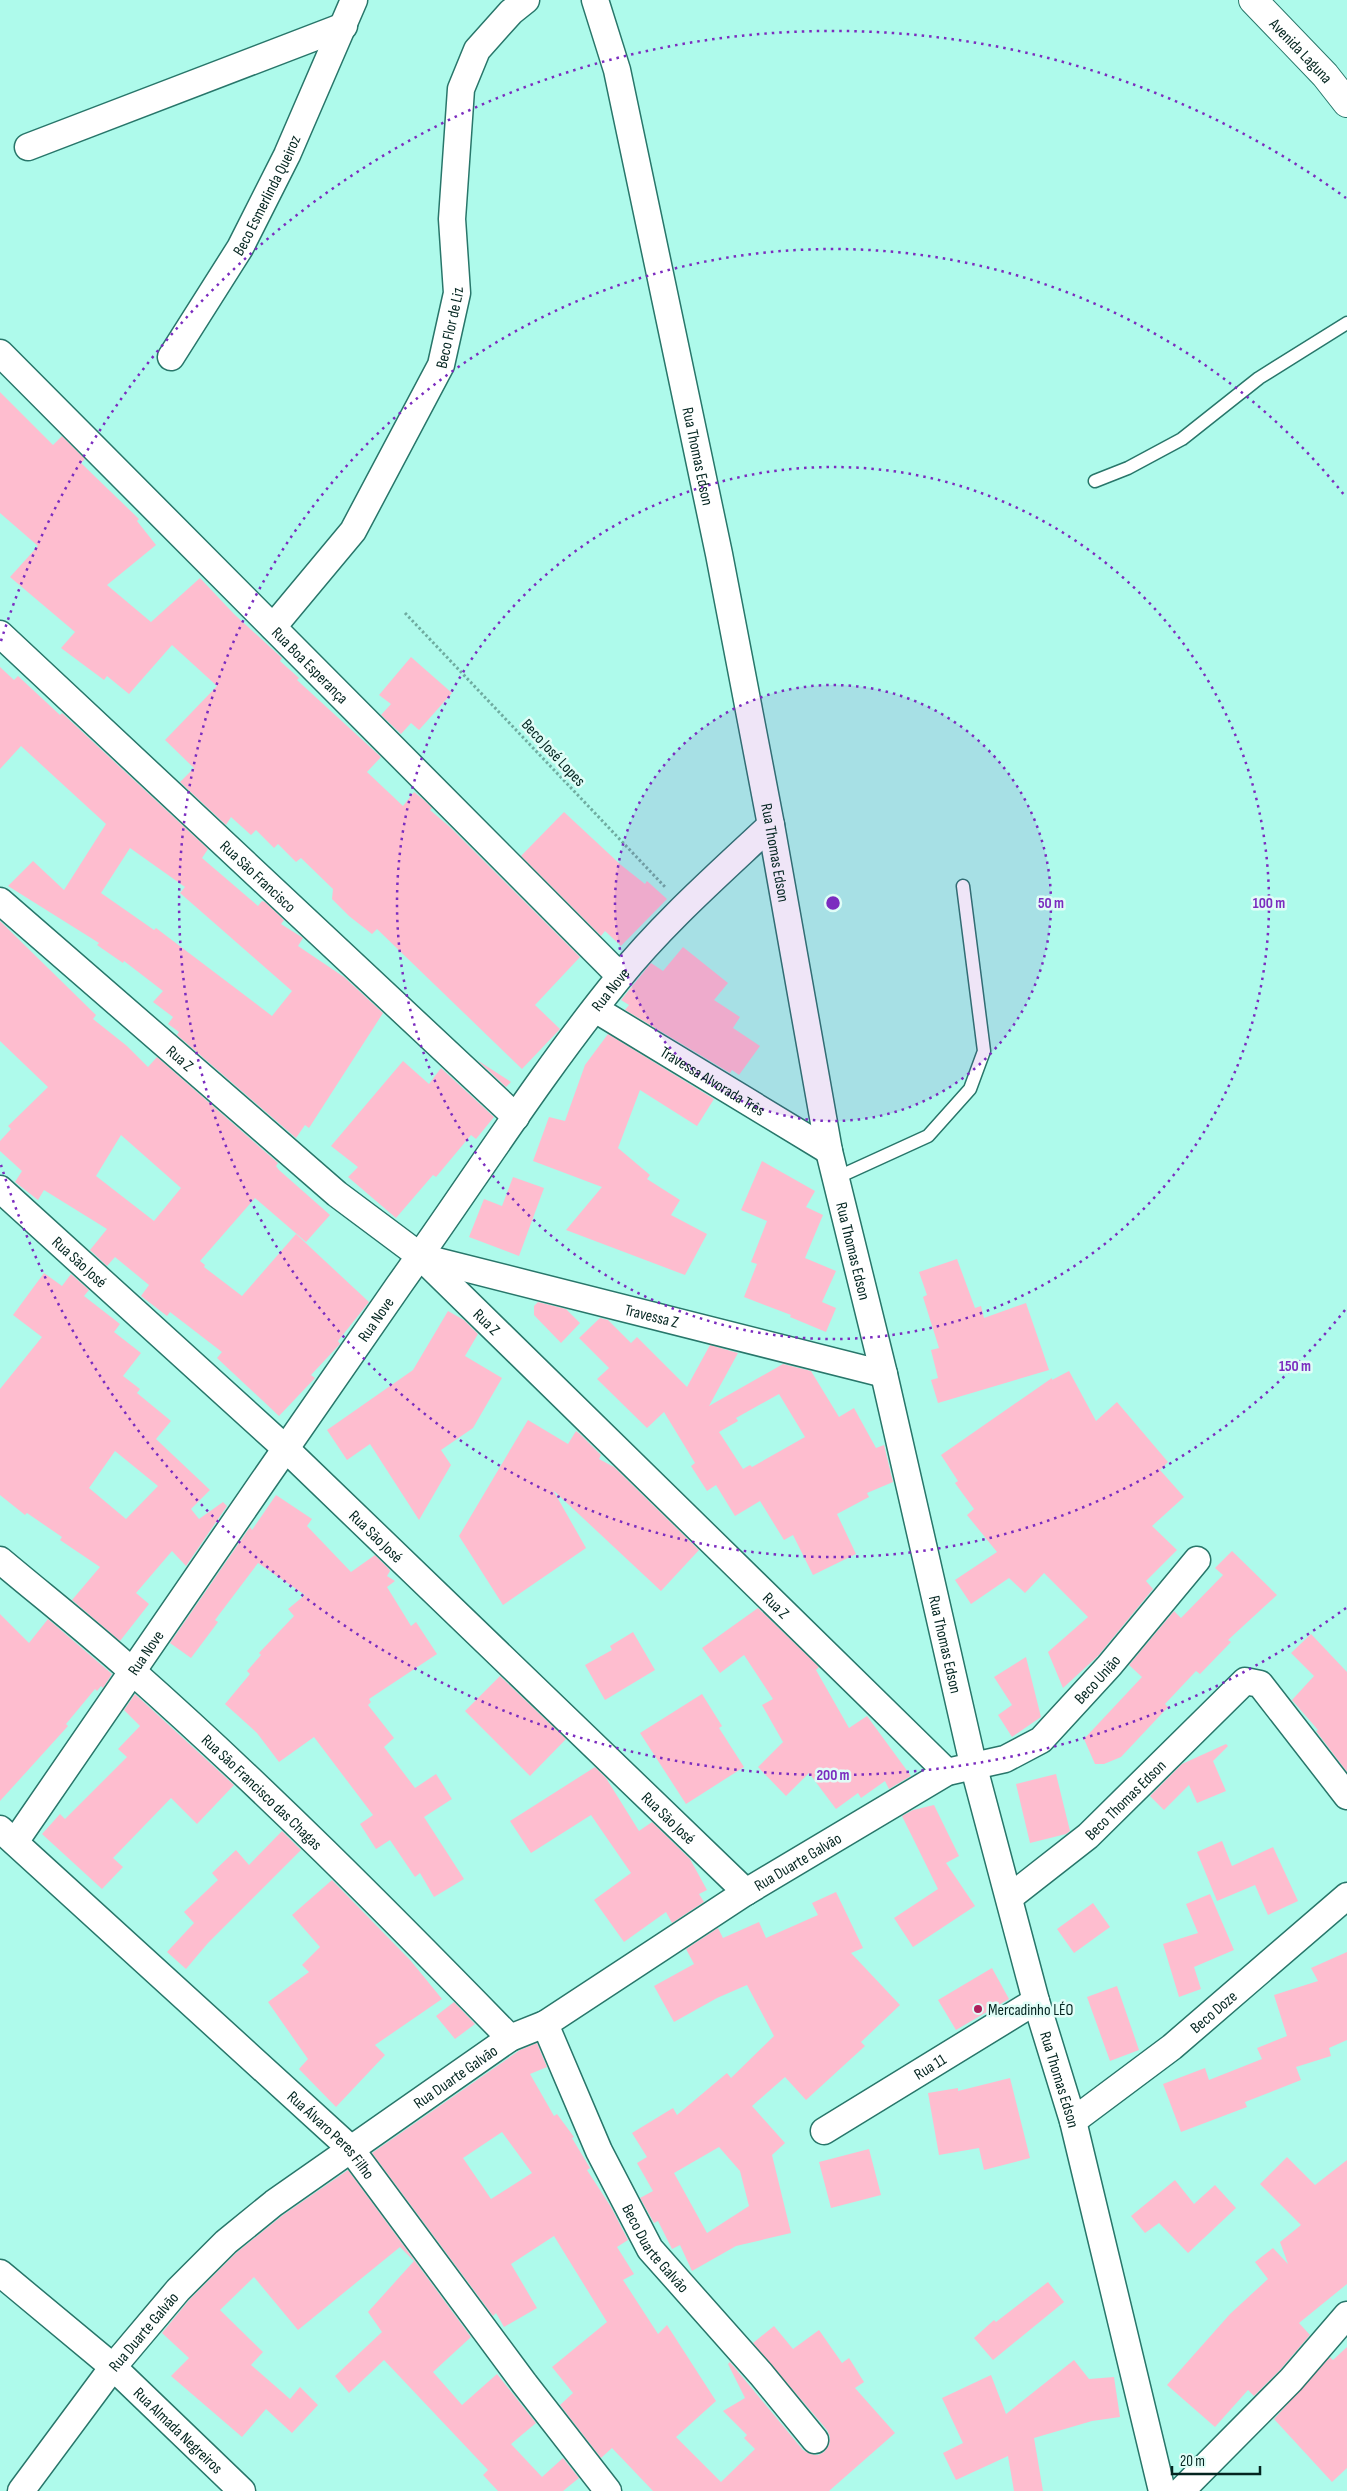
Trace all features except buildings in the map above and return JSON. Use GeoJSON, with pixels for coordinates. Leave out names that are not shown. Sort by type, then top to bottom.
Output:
{"type":"FeatureCollection","features":[{"type":"Feature","properties":{"kind":"main road","name":"Avenida Laguna"},"geometry":{"type":"LineString","coordinates":[[1265,3],[1347,103]]}},
{"type":"Feature","properties":{"kind":"street","name":"Beco Esmerlinda Queiroz"},"geometry":{"type":"LineString","coordinates":[[170,357],[240,248],[287,155],[354,0]]}},
{"type":"Feature","properties":{"kind":"street","name":"Beco Flor de Liz"},"geometry":{"type":"LineString","coordinates":[[273,627],[352,531],[441,365],[457,293],[452,218],[461,89],[478,50],[511,12],[526,0]]}},
{"type":"Feature","properties":{"kind":"street","name":"Rua Thomas Edson"},"geometry":{"type":"LineString","coordinates":[[595,0],[618,70],[719,554],[771,825],[829,1151],[884,1374],[974,1764],[1036,2001],[1073,2120],[1161,2488]]}},
{"type":"Feature","properties":{"kind":"street"},"geometry":{"type":"LineString","coordinates":[[28,147],[344,26]]}},
{"type":"Feature","properties":{"kind":"street","name":"Rua Boa Esperança"},"geometry":{"type":"LineString","coordinates":[[0,353],[620,976]]}},
{"type":"Feature","properties":{"kind":"street","name":"Rua São Francisco"},"geometry":{"type":"LineString","coordinates":[[0,634],[516,1117]]}},
{"type":"Feature","properties":{"kind":"street","name":"Rua Nove"},"geometry":{"type":"LineString","coordinates":[[8,1836],[133,1671],[285,1448],[516,1117],[595,1009],[620,976],[685,908],[771,825]]}},
{"type":"Feature","properties":{"kind":"street","name":"Rua Z"},"geometry":{"type":"LineString","coordinates":[[0,901],[337,1194],[420,1256],[947,1772]]}},
{"type":"Feature","properties":{"kind":"street","name":"Travessa Alvorada Três"},"geometry":{"type":"LineString","coordinates":[[595,1009],[829,1151]]}},
{"type":"Feature","properties":{"kind":"street","name":"Rua São José"},"geometry":{"type":"LineString","coordinates":[[0,1189],[285,1448],[746,1892]]}},
{"type":"Feature","properties":{"kind":"street","name":"Travessa Z"},"geometry":{"type":"LineString","coordinates":[[420,1256],[884,1374]]}},
{"type":"Feature","properties":{"kind":"street","name":"Rua São Francisco das Chagas"},"geometry":{"type":"LineString","coordinates":[[0,1560],[133,1671],[283,1810],[403,1928],[510,2038]]}},
{"type":"Feature","properties":{"kind":"street","name":"Beco União"},"geometry":{"type":"LineString","coordinates":[[974,1764],[1005,1759],[1042,1740],[1109,1666],[1197,1560]]}},
{"type":"Feature","properties":{"kind":"street","name":"Beco Thomas Edson"},"geometry":{"type":"LineString","coordinates":[[1010,1897],[1088,1836],[1245,1681],[1260,1684],[1347,1796]]}},
{"type":"Feature","properties":{"kind":"street","name":"Rua Duarte Galvão"},"geometry":{"type":"LineString","coordinates":[[21,2491],[113,2367],[178,2290],[226,2242],[274,2203],[350,2148],[510,2038],[545,2024],[746,1892],[947,1772],[974,1764]]}},
{"type":"Feature","properties":{"kind":"street","name":"Rua Álvaro Peres Filho"},"geometry":{"type":"LineString","coordinates":[[8,1836],[350,2148],[524,2383],[608,2491]]}},
{"type":"Feature","properties":{"kind":"street","name":"Beco Doze"},"geometry":{"type":"LineString","coordinates":[[1073,2120],[1172,2048],[1347,1896]]}},
{"type":"Feature","properties":{"kind":"street","name":"Rua 11"},"geometry":{"type":"LineString","coordinates":[[824,2131],[1036,2001]]}},
{"type":"Feature","properties":{"kind":"street","name":"Beco Duarte Galvão"},"geometry":{"type":"LineString","coordinates":[[545,2024],[599,2151],[650,2249],[761,2374],[815,2440]]}},
{"type":"Feature","properties":{"kind":"street","name":"Rua Almada Negreiros"},"geometry":{"type":"LineString","coordinates":[[0,2273],[113,2367],[242,2491]]}},
{"type":"Feature","properties":{"kind":"street"},"geometry":{"type":"LineString","coordinates":[[1161,2488],[1291,2380],[1347,2314]]}},
{"type":"Feature","properties":{"kind":"lane"},"geometry":{"type":"LineString","coordinates":[[1095,481],[1128,468],[1182,439],[1259,378],[1347,323]]}},
{"type":"Feature","properties":{"kind":"lane"},"geometry":{"type":"LineString","coordinates":[[836,1178],[928,1136],[970,1089],[984,1051],[963,886]]}},
{"type":"Feature","properties":{"kind":"path","name":"Beco José Lopes"},"geometry":{"type":"LineString","coordinates":[[405,613],[685,908]]}},
{"type":"Feature","properties":{"kind":"place","name":"Mercadinho LÉO"},"geometry":{"type":"Point","coordinates":[978,2009]}}]}
